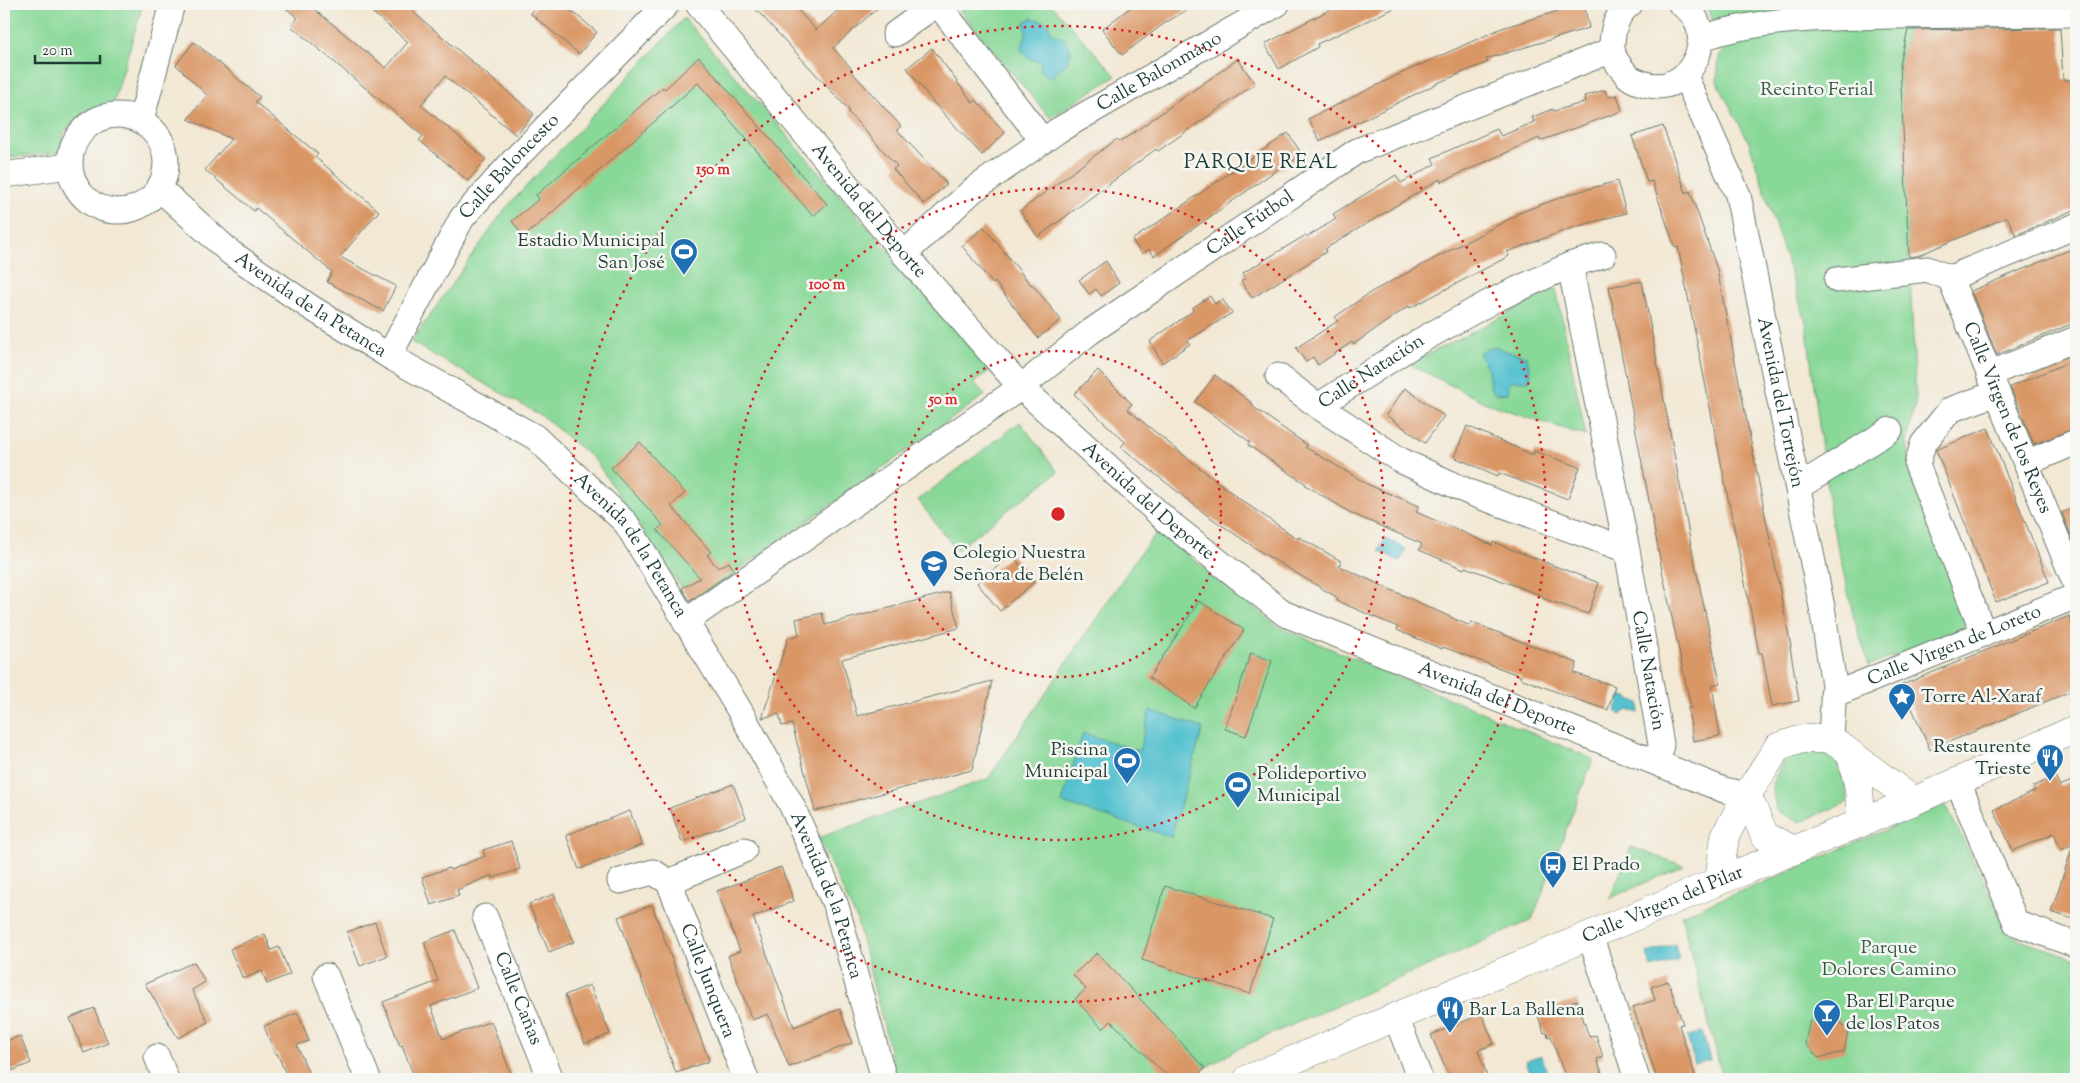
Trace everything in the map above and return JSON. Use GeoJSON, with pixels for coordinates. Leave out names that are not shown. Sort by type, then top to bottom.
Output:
{"type":"FeatureCollection","features":[{"type":"Feature","properties":{"kind":"main road","name":"Calle Virgen del Pilar"},"geometry":{"type":"LineString","coordinates":[[1248,1079],[1720,880],[1914,801],[2076,729]]}},
{"type":"Feature","properties":{"kind":"main road"},"geometry":{"type":"LineString","coordinates":[[1720,880],[1725,836],[1747,795],[1778,747],[1802,740],[1841,747],[1914,801]]}},
{"type":"Feature","properties":{"kind":"main road"},"geometry":{"type":"LineString","coordinates":[[1841,747],[1859,788],[1861,823]]}},
{"type":"Feature","properties":{"kind":"main road"},"geometry":{"type":"LineString","coordinates":[[1747,795],[1765,836],[1794,850]]}},
{"type":"Feature","properties":{"kind":"street"},"geometry":{"type":"LineString","coordinates":[[141,120],[172,4]]}},
{"type":"Feature","properties":{"kind":"street","name":"Calle Baloncesto"},"geometry":{"type":"LineString","coordinates":[[389,356],[462,218],[521,152],[667,4]]}},
{"type":"Feature","properties":{"kind":"street","name":"Avenida del Deporte"},"geometry":{"type":"LineString","coordinates":[[698,4],[904,254],[1021,387],[1166,520],[1285,614],[1724,790],[1747,795]]}},
{"type":"Feature","properties":{"kind":"street"},"geometry":{"type":"LineString","coordinates":[[896,34],[937,4],[1043,141]]}},
{"type":"Feature","properties":{"kind":"street","name":"Calle Balonmano"},"geometry":{"type":"LineString","coordinates":[[904,254],[972,191],[1043,141],[1278,4]]}},
{"type":"Feature","properties":{"kind":"street"},"geometry":{"type":"LineString","coordinates":[[1630,4],[1620,13],[1613,27],[1612,50],[1618,64],[1628,76],[1637,82],[1652,86],[1668,85],[1685,76],[1695,64],[1701,50],[1701,38],[1697,23],[1686,5]]}},
{"type":"Feature","properties":{"kind":"street"},"geometry":{"type":"LineString","coordinates":[[1701,38],[1726,30],[1806,18],[2076,14]]}},
{"type":"Feature","properties":{"kind":"street","name":"Calle Fútbol"},"geometry":{"type":"LineString","coordinates":[[685,622],[1021,387],[1090,332],[1357,151],[1612,50]]}},
{"type":"Feature","properties":{"kind":"street","name":"Avenida del Torrejón"},"geometry":{"type":"LineString","coordinates":[[1685,76],[1738,194],[1822,607],[1834,684],[1833,695],[1841,747]]}},
{"type":"Feature","properties":{"kind":"street"},"geometry":{"type":"LineString","coordinates":[[112,114],[127,115],[141,120],[154,130],[162,143],[166,158],[165,173],[159,188],[150,199],[137,208],[122,211],[106,210],[92,204],[81,194],[73,181],[69,166],[71,151],[76,138],[86,126],[98,118],[112,114]]}},
{"type":"Feature","properties":{"kind":"street"},"geometry":{"type":"LineString","coordinates":[[4,175],[69,166]]}},
{"type":"Feature","properties":{"kind":"street","name":"Avenida de la Petanca"},"geometry":{"type":"LineString","coordinates":[[159,188],[232,253],[310,307],[389,356],[535,437],[626,523],[740,711],[792,806],[836,906],[884,1079]]}},
{"type":"Feature","properties":{"kind":"street"},"geometry":{"type":"LineString","coordinates":[[1837,280],[1927,269],[1950,278],[2076,226]]}},
{"type":"Feature","properties":{"kind":"street","name":"Calle Natación"},"geometry":{"type":"LineString","coordinates":[[1603,255],[1570,264],[1492,301],[1418,342],[1318,406],[1400,460],[1471,493],[1626,550]]}},
{"type":"Feature","properties":{"kind":"street","name":"Calle Natación"},"geometry":{"type":"LineString","coordinates":[[1570,264],[1626,550],[1661,744],[1659,763]]}},
{"type":"Feature","properties":{"kind":"street","name":"Calle Virgen de los Reyes"},"geometry":{"type":"LineString","coordinates":[[1950,278],[2026,463],[2071,556],[2076,585]]}},
{"type":"Feature","properties":{"kind":"street"},"geometry":{"type":"LineString","coordinates":[[1984,634],[1917,465],[1923,444],[1950,410],[1993,384],[2076,339]]}},
{"type":"Feature","properties":{"kind":"street"},"geometry":{"type":"LineString","coordinates":[[1278,376],[1318,406]]}},
{"type":"Feature","properties":{"kind":"street"},"geometry":{"type":"LineString","coordinates":[[1798,488],[1890,430]]}},
{"type":"Feature","properties":{"kind":"street"},"geometry":{"type":"LineString","coordinates":[[2026,463],[2076,442]]}},
{"type":"Feature","properties":{"kind":"street","name":"Calle Virgen de Loreto"},"geometry":{"type":"LineString","coordinates":[[1833,695],[2076,596]]}},
{"type":"Feature","properties":{"kind":"street"},"geometry":{"type":"LineString","coordinates":[[1958,782],[2016,923],[2076,945]]}},
{"type":"Feature","properties":{"kind":"street"},"geometry":{"type":"LineString","coordinates":[[620,881],[653,872],[669,882],[744,850]]}},
{"type":"Feature","properties":{"kind":"street","name":"Calle Junquera"},"geometry":{"type":"LineString","coordinates":[[669,882],[746,1079]]}},
{"type":"Feature","properties":{"kind":"street","name":"Calle Cañas"},"geometry":{"type":"LineString","coordinates":[[485,917],[551,1079]]}},
{"type":"Feature","properties":{"kind":"street"},"geometry":{"type":"LineString","coordinates":[[1590,935],[1637,1079]]}},
{"type":"Feature","properties":{"kind":"street"},"geometry":{"type":"LineString","coordinates":[[326,976],[368,1079]]}},
{"type":"Feature","properties":{"kind":"street"},"geometry":{"type":"LineString","coordinates":[[1396,1017],[1420,1079]]}},
{"type":"Feature","properties":{"kind":"green space"},"geometry":{"type":"Polygon","coordinates":[[[4,4],[143,4],[113,105],[90,110],[64,132],[60,152],[4,158],[4,4]]]}},
{"type":"Feature","properties":{"kind":"green space"},"geometry":{"type":"Polygon","coordinates":[[[970,4],[1051,4],[1116,76],[1050,118],[960,11],[970,4]]]}},
{"type":"Feature","properties":{"kind":"green space","name":"Recinto Ferial"},"geometry":{"type":"Polygon","coordinates":[[[1712,4],[1914,4],[1900,64],[1916,399],[1907,442],[1911,468],[1973,627],[1869,666],[1854,618],[1830,514],[1806,322],[1749,142],[1717,82],[1719,56],[1734,40],[1736,15],[1713,21],[1709,10],[1712,4]]]}},
{"type":"Feature","properties":{"kind":"green space","name":"Estadio Municipal San José"},"geometry":{"type":"Polygon","coordinates":[[[684,18],[992,369],[974,382],[985,395],[692,603],[595,460],[542,416],[411,342],[505,209],[684,18]]]}},
{"type":"Feature","properties":{"kind":"green space"},"geometry":{"type":"Polygon","coordinates":[[[1556,289],[1586,436],[1486,403],[1409,364],[1556,289]]]}},
{"type":"Feature","properties":{"kind":"green space"},"geometry":{"type":"Polygon","coordinates":[[[1020,422],[1058,472],[956,550],[918,500],[1020,422]]]}},
{"type":"Feature","properties":{"kind":"green space","name":"Polideportivo Municipal"},"geometry":{"type":"Polygon","coordinates":[[[1158,531],[1277,626],[1593,759],[1532,920],[1237,1049],[1205,1068],[1194,1079],[897,1079],[857,920],[818,838],[988,779],[1141,552],[1158,531]]]}},
{"type":"Feature","properties":{"kind":"green space"},"geometry":{"type":"Polygon","coordinates":[[[1818,750],[1836,761],[1844,780],[1848,802],[1799,822],[1776,810],[1772,783],[1786,756],[1818,750]]]}},
{"type":"Feature","properties":{"kind":"green space","name":"Parque Dolores Camino"},"geometry":{"type":"Polygon","coordinates":[[[1945,804],[2011,936],[2076,959],[2076,1079],[1723,1079],[1681,915],[1770,880],[1945,804]]]}},
{"type":"Feature","properties":{"kind":"green space"},"geometry":{"type":"Polygon","coordinates":[[[1631,847],[1684,866],[1610,898],[1631,847]]]}},
{"type":"Feature","properties":{"kind":"water"},"geometry":{"type":"Polygon","coordinates":[[[1032,18],[1047,22],[1052,33],[1064,38],[1071,51],[1067,63],[1050,78],[1040,70],[1041,62],[1029,59],[1021,49],[1026,35],[1024,22],[1032,18]]]}},
{"type":"Feature","properties":{"kind":"water"},"geometry":{"type":"Polygon","coordinates":[[[1495,346],[1526,356],[1531,373],[1529,381],[1510,381],[1508,393],[1495,394],[1490,387],[1488,370],[1479,353],[1495,346]]]}},
{"type":"Feature","properties":{"kind":"water"},"geometry":{"type":"Polygon","coordinates":[[[1385,538],[1406,549],[1400,561],[1379,551],[1385,538]]]}},
{"type":"Feature","properties":{"kind":"water"},"geometry":{"type":"Polygon","coordinates":[[[1622,695],[1639,703],[1639,713],[1628,710],[1620,715],[1615,711],[1622,695]]]}},
{"type":"Feature","properties":{"kind":"water","name":"Piscina Municipal"},"geometry":{"type":"Polygon","coordinates":[[[1150,710],[1203,728],[1171,837],[1062,803],[1083,733],[1139,751],[1150,710]]]}},
{"type":"Feature","properties":{"kind":"water"},"geometry":{"type":"Polygon","coordinates":[[[1675,944],[1679,960],[1651,968],[1647,953],[1675,944]]]}},
{"type":"Feature","properties":{"kind":"water"},"geometry":{"type":"Polygon","coordinates":[[[1702,1032],[1710,1060],[1695,1064],[1687,1037],[1702,1032]]]}},
{"type":"Feature","properties":{"kind":"water"},"geometry":{"type":"Polygon","coordinates":[[[1542,1056],[1549,1079],[1532,1079],[1526,1061],[1542,1056]]]}},
{"type":"Feature","properties":{"kind":"building"},"geometry":{"type":"Polygon","coordinates":[[[281,4],[308,4],[386,68],[408,42],[362,4],[419,4],[413,12],[534,114],[516,135],[445,76],[421,105],[486,159],[468,181],[419,140],[423,136],[291,26],[298,18],[281,4]]]}},
{"type":"Feature","properties":{"kind":"building"},"geometry":{"type":"Polygon","coordinates":[[[538,4],[563,4],[597,32],[579,54],[530,13],[538,4]]]}},
{"type":"Feature","properties":{"kind":"building"},"geometry":{"type":"Polygon","coordinates":[[[751,4],[792,4],[816,30],[845,4],[882,4],[833,48],[851,68],[850,70],[901,126],[897,130],[947,184],[924,204],[893,169],[897,166],[848,112],[849,110],[751,4]]]}},
{"type":"Feature","properties":{"kind":"building"},"geometry":{"type":"Polygon","coordinates":[[[1135,4],[1197,4],[1165,23],[1122,55],[1102,29],[1135,4]]]}},
{"type":"Feature","properties":{"kind":"building"},"geometry":{"type":"Polygon","coordinates":[[[1340,4],[1403,4],[1317,44],[1318,47],[1279,69],[1265,44],[1340,4]]]}},
{"type":"Feature","properties":{"kind":"building"},"geometry":{"type":"Polygon","coordinates":[[[1584,4],[1589,28],[1486,59],[1488,62],[1440,82],[1320,141],[1308,119],[1402,73],[1502,28],[1584,4]]]}},
{"type":"Feature","properties":{"kind":"building"},"geometry":{"type":"Polygon","coordinates":[[[2060,28],[2063,80],[2076,80],[2076,209],[2016,235],[2007,217],[1917,256],[1909,257],[1900,64],[1908,30],[2060,28]]]}},
{"type":"Feature","properties":{"kind":"building"},"geometry":{"type":"Polygon","coordinates":[[[194,42],[260,97],[255,102],[318,154],[315,157],[379,211],[340,257],[396,286],[383,311],[327,282],[332,272],[256,208],[254,211],[205,170],[231,139],[188,119],[207,95],[176,65],[194,42]]]}},
{"type":"Feature","properties":{"kind":"building"},"geometry":{"type":"Polygon","coordinates":[[[932,48],[973,103],[976,100],[1005,133],[982,155],[933,102],[907,68],[932,48]]]}},
{"type":"Feature","properties":{"kind":"building"},"geometry":{"type":"Polygon","coordinates":[[[699,57],[827,204],[813,216],[698,83],[524,237],[512,221],[539,199],[536,195],[663,87],[665,89],[699,57]]]}},
{"type":"Feature","properties":{"kind":"building"},"geometry":{"type":"Polygon","coordinates":[[[1238,59],[1255,84],[1158,151],[1156,149],[1038,237],[1020,211],[1117,139],[1120,142],[1238,59]]]}},
{"type":"Feature","properties":{"kind":"building"},"geometry":{"type":"Polygon","coordinates":[[[1605,90],[1608,97],[1617,95],[1622,111],[1540,141],[1539,138],[1441,182],[1440,179],[1325,249],[1326,252],[1252,298],[1241,281],[1246,278],[1243,273],[1336,219],[1333,214],[1396,175],[1401,183],[1435,164],[1432,158],[1497,129],[1501,136],[1534,122],[1532,117],[1553,109],[1554,111],[1586,102],[1584,96],[1605,90]]]}},
{"type":"Feature","properties":{"kind":"building"},"geometry":{"type":"Polygon","coordinates":[[[1663,126],[1686,193],[1690,191],[1717,269],[1791,647],[1799,701],[1772,706],[1762,653],[1759,653],[1678,247],[1675,248],[1652,181],[1647,182],[1632,136],[1663,126]]]}},
{"type":"Feature","properties":{"kind":"building"},"geometry":{"type":"Polygon","coordinates":[[[1288,133],[1300,151],[1297,152],[1300,156],[1282,169],[1281,167],[1154,256],[1149,249],[1142,254],[1132,240],[1288,133]]]}},
{"type":"Feature","properties":{"kind":"building"},"geometry":{"type":"Polygon","coordinates":[[[1617,181],[1626,213],[1572,228],[1507,252],[1509,256],[1410,308],[1409,306],[1354,344],[1352,342],[1318,365],[1313,357],[1306,362],[1296,348],[1338,321],[1335,317],[1371,292],[1516,214],[1570,194],[1617,181]]]}},
{"type":"Feature","properties":{"kind":"building"},"geometry":{"type":"Polygon","coordinates":[[[984,227],[1061,320],[1038,338],[995,282],[993,284],[962,246],[984,227]]]}},
{"type":"Feature","properties":{"kind":"building"},"geometry":{"type":"Polygon","coordinates":[[[2076,247],[2076,322],[1997,355],[1971,291],[2076,247]]]}},
{"type":"Feature","properties":{"kind":"building"},"geometry":{"type":"Polygon","coordinates":[[[1106,261],[1119,283],[1101,296],[1096,289],[1089,294],[1079,280],[1106,261]]]}},
{"type":"Feature","properties":{"kind":"building"},"geometry":{"type":"Polygon","coordinates":[[[1642,281],[1690,540],[1720,683],[1712,685],[1720,736],[1693,741],[1688,708],[1691,708],[1662,570],[1609,287],[1642,281]]]}},
{"type":"Feature","properties":{"kind":"building"},"geometry":{"type":"Polygon","coordinates":[[[1210,296],[1215,304],[1222,299],[1232,313],[1187,341],[1190,344],[1162,363],[1150,341],[1193,311],[1192,308],[1210,296]]]}},
{"type":"Feature","properties":{"kind":"building"},"geometry":{"type":"Polygon","coordinates":[[[2076,359],[2076,428],[2034,444],[2010,387],[2076,359]]]}},
{"type":"Feature","properties":{"kind":"building"},"geometry":{"type":"Polygon","coordinates":[[[1098,370],[1132,404],[1127,409],[1241,500],[1298,539],[1299,537],[1341,561],[1339,566],[1470,626],[1471,622],[1577,663],[1574,673],[1615,686],[1608,710],[1443,647],[1442,649],[1397,630],[1398,627],[1337,601],[1338,598],[1261,552],[1207,515],[1121,447],[1125,442],[1074,394],[1098,370]]]}},
{"type":"Feature","properties":{"kind":"building"},"geometry":{"type":"Polygon","coordinates":[[[1215,375],[1253,404],[1252,406],[1307,445],[1305,447],[1369,485],[1419,506],[1416,512],[1492,545],[1493,542],[1599,583],[1588,614],[1465,567],[1464,569],[1419,550],[1422,544],[1353,514],[1305,485],[1248,445],[1250,442],[1195,402],[1215,375]]]}},
{"type":"Feature","properties":{"kind":"building"},"geometry":{"type":"Polygon","coordinates":[[[1405,388],[1444,416],[1425,443],[1386,415],[1405,388]]]}},
{"type":"Feature","properties":{"kind":"building"},"geometry":{"type":"Polygon","coordinates":[[[1467,426],[1533,455],[1534,451],[1580,467],[1568,499],[1499,473],[1498,476],[1454,457],[1467,426]]]}},
{"type":"Feature","properties":{"kind":"building"},"geometry":{"type":"Polygon","coordinates":[[[1988,428],[2049,582],[1996,602],[1936,450],[1988,428]]]}},
{"type":"Feature","properties":{"kind":"building"},"geometry":{"type":"Polygon","coordinates":[[[640,442],[685,493],[671,506],[711,552],[707,555],[718,568],[729,562],[734,570],[690,601],[682,588],[700,578],[657,530],[663,525],[611,468],[640,442]]]}},
{"type":"Feature","properties":{"kind":"building"},"geometry":{"type":"Polygon","coordinates":[[[2076,506],[2076,548],[2062,513],[2076,506]]]}},
{"type":"Feature","properties":{"kind":"building"},"geometry":{"type":"Polygon","coordinates":[[[1012,555],[1034,582],[1000,611],[977,583],[1012,555]]]}},
{"type":"Feature","properties":{"kind":"building"},"geometry":{"type":"Polygon","coordinates":[[[949,592],[959,628],[842,659],[857,716],[992,681],[972,770],[815,811],[792,724],[782,726],[779,714],[762,718],[788,638],[799,635],[796,619],[822,613],[825,625],[949,592]]]}},
{"type":"Feature","properties":{"kind":"building"},"geometry":{"type":"Polygon","coordinates":[[[1199,601],[1244,630],[1194,708],[1149,678],[1199,601]]]}},
{"type":"Feature","properties":{"kind":"building"},"geometry":{"type":"Polygon","coordinates":[[[2069,616],[2076,636],[2076,689],[1930,750],[1902,685],[2069,616]]]}},
{"type":"Feature","properties":{"kind":"building"},"geometry":{"type":"Polygon","coordinates":[[[1251,653],[1272,661],[1246,736],[1225,729],[1251,653]]]}},
{"type":"Feature","properties":{"kind":"building"},"geometry":{"type":"Polygon","coordinates":[[[2055,776],[2060,786],[2076,779],[2076,843],[2061,850],[2054,833],[2013,851],[1994,810],[2035,791],[2033,787],[2055,776]]]}},
{"type":"Feature","properties":{"kind":"building"},"geometry":{"type":"Polygon","coordinates":[[[733,784],[746,818],[682,842],[670,808],[733,784]]]}},
{"type":"Feature","properties":{"kind":"building"},"geometry":{"type":"Polygon","coordinates":[[[630,811],[642,845],[579,869],[566,835],[630,811]]]}},
{"type":"Feature","properties":{"kind":"building"},"geometry":{"type":"Polygon","coordinates":[[[511,841],[520,869],[493,878],[492,875],[457,890],[459,896],[431,905],[422,877],[449,868],[450,870],[485,856],[483,850],[511,841]]]}},
{"type":"Feature","properties":{"kind":"building"},"geometry":{"type":"Polygon","coordinates":[[[2073,846],[2076,846],[2076,920],[2051,912],[2073,846]]]}},
{"type":"Feature","properties":{"kind":"building"},"geometry":{"type":"Polygon","coordinates":[[[781,867],[794,901],[753,917],[794,1027],[840,1009],[852,1043],[789,1067],[768,1014],[752,1020],[728,956],[740,951],[717,891],[781,867]]]}},
{"type":"Feature","properties":{"kind":"building"},"geometry":{"type":"Polygon","coordinates":[[[1165,886],[1273,919],[1250,994],[1142,960],[1165,886]]]}},
{"type":"Feature","properties":{"kind":"building"},"geometry":{"type":"Polygon","coordinates":[[[554,894],[574,942],[549,952],[529,904],[554,894]]]}},
{"type":"Feature","properties":{"kind":"building"},"geometry":{"type":"Polygon","coordinates":[[[652,905],[709,1061],[676,1073],[618,917],[652,905]]]}},
{"type":"Feature","properties":{"kind":"building"},"geometry":{"type":"Polygon","coordinates":[[[375,922],[387,956],[360,966],[347,932],[375,922]]]}},
{"type":"Feature","properties":{"kind":"building"},"geometry":{"type":"Polygon","coordinates":[[[455,930],[477,988],[431,1006],[443,1039],[491,1021],[513,1079],[415,1079],[402,1045],[400,1046],[383,1002],[438,981],[424,942],[455,930]]]}},
{"type":"Feature","properties":{"kind":"building"},"geometry":{"type":"Polygon","coordinates":[[[265,934],[271,950],[279,947],[290,974],[267,984],[262,971],[243,979],[230,949],[265,934]]]}},
{"type":"Feature","properties":{"kind":"building"},"geometry":{"type":"Polygon","coordinates":[[[1097,953],[1205,1068],[1194,1079],[1170,1079],[1111,1021],[1103,1029],[1075,999],[1086,989],[1073,975],[1097,953]]]}},
{"type":"Feature","properties":{"kind":"building"},"geometry":{"type":"Polygon","coordinates":[[[194,962],[205,982],[192,990],[208,1022],[178,1038],[145,984],[194,962]]]}},
{"type":"Feature","properties":{"kind":"building"},"geometry":{"type":"Polygon","coordinates":[[[1668,981],[1683,1024],[1679,1025],[1696,1079],[1657,1079],[1633,1007],[1655,1000],[1651,987],[1668,981]]]}},
{"type":"Feature","properties":{"kind":"building"},"geometry":{"type":"Polygon","coordinates":[[[590,985],[610,1034],[585,1044],[565,995],[590,985]]]}},
{"type":"Feature","properties":{"kind":"building"},"geometry":{"type":"Polygon","coordinates":[[[1577,1000],[1589,1037],[1596,1035],[1603,1057],[1597,1059],[1604,1079],[1566,1079],[1551,1036],[1548,1037],[1547,1032],[1544,1033],[1537,1013],[1577,1000]]]}},
{"type":"Feature","properties":{"kind":"building"},"geometry":{"type":"Polygon","coordinates":[[[94,1008],[108,1043],[84,1053],[70,1018],[94,1008]]]}},
{"type":"Feature","properties":{"kind":"building"},"geometry":{"type":"Polygon","coordinates":[[[298,1013],[309,1041],[297,1045],[311,1079],[288,1079],[277,1053],[275,1054],[264,1026],[298,1013]]]}},
{"type":"Feature","properties":{"kind":"building"},"geometry":{"type":"Polygon","coordinates":[[[1482,1014],[1494,1044],[1478,1050],[1488,1079],[1450,1079],[1431,1035],[1482,1014]]]}},
{"type":"Feature","properties":{"kind":"building","name":"Bar El Parque de los Patos"},"geometry":{"type":"Polygon","coordinates":[[[1834,1014],[1848,1031],[1844,1052],[1818,1058],[1805,1043],[1810,1020],[1834,1014]]]}},
{"type":"Feature","properties":{"kind":"building"},"geometry":{"type":"Polygon","coordinates":[[[20,1036],[31,1063],[4,1074],[4,1042],[20,1036]]]}},
{"type":"Feature","properties":{"kind":"place","name":"Estadio Municipal San José"},"geometry":{"type":"Point","coordinates":[684,276]}},
{"type":"Feature","properties":{"kind":"place","name":"Colegio Nuestra Señora de Belén"},"geometry":{"type":"Point","coordinates":[934,588]}},
{"type":"Feature","properties":{"kind":"place","name":"Torre Al-Xaraf"},"geometry":{"type":"Point","coordinates":[1902,721]}},
{"type":"Feature","properties":{"kind":"place","name":"Restaurente Trieste"},"geometry":{"type":"Point","coordinates":[2050,782]}},
{"type":"Feature","properties":{"kind":"place","name":"Piscina Municipal"},"geometry":{"type":"Point","coordinates":[1127,785]}},
{"type":"Feature","properties":{"kind":"place","name":"Polideportivo Municipal"},"geometry":{"type":"Point","coordinates":[1238,809]}},
{"type":"Feature","properties":{"kind":"place","name":"El Prado"},"geometry":{"type":"Point","coordinates":[1553,889]}},
{"type":"Feature","properties":{"kind":"place","name":"Bar La Ballena"},"geometry":{"type":"Point","coordinates":[1450,1034]}},
{"type":"Feature","properties":{"kind":"place","name":"Bar El Parque de los Patos"},"geometry":{"type":"Point","coordinates":[1827,1037]}},
{"type":"Feature","properties":{"kind":"district","name":"PARQUE REAL"},"geometry":{"type":"Point","coordinates":[1261,163]}}]}
